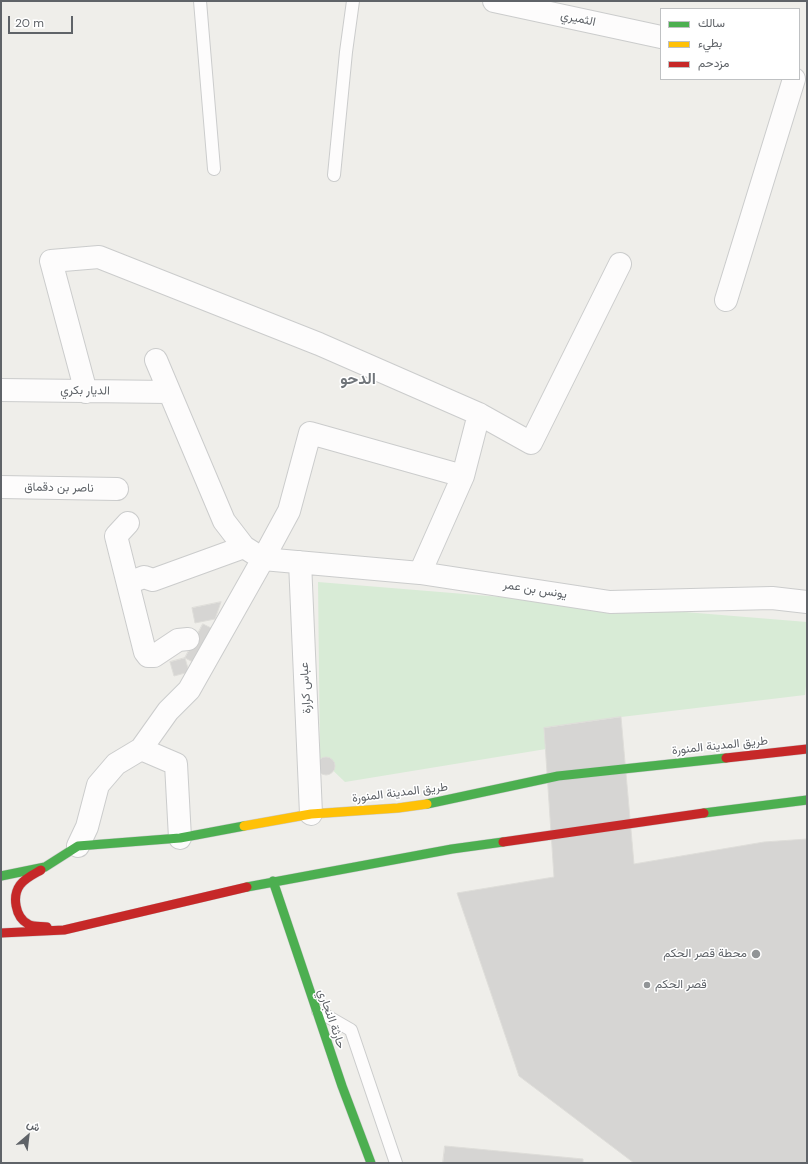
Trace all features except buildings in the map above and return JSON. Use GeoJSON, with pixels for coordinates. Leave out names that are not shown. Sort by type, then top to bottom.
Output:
{"type":"FeatureCollection","features":[{"type":"Feature","properties":{"kind":"main road","name":"طريق المدينة المنورة"},"geometry":{"type":"LineString","coordinates":[[1,876],[45,867],[78,846],[180,838],[311,814],[398,808],[444,801],[558,776],[807,749]]}},
{"type":"Feature","properties":{"kind":"main road"},"geometry":{"type":"LineString","coordinates":[[1,933],[64,930],[273,882],[452,849],[752,806],[807,800]]}},
{"type":"Feature","properties":{"kind":"main road"},"geometry":{"type":"LineString","coordinates":[[45,867],[26,878],[20,885],[16,893],[17,911],[29,924],[64,930]]}},
{"type":"Feature","properties":{"kind":"main road","name":"حارثة النجاري"},"geometry":{"type":"LineString","coordinates":[[273,882],[315,1009],[371,1163]]}},
{"type":"Feature","properties":{"kind":"street","name":"الثميري"},"geometry":{"type":"LineString","coordinates":[[494,1],[660,37]]}},
{"type":"Feature","properties":{"kind":"street"},"geometry":{"type":"LineString","coordinates":[[726,300],[794,80]]}},
{"type":"Feature","properties":{"kind":"street"},"geometry":{"type":"LineString","coordinates":[[86,392],[51,261],[99,257],[319,344],[479,414],[531,443],[620,264]]}},
{"type":"Feature","properties":{"kind":"street"},"geometry":{"type":"LineString","coordinates":[[156,360],[224,521],[244,547],[263,559]]}},
{"type":"Feature","properties":{"kind":"street","name":"الديار بكري"},"geometry":{"type":"LineString","coordinates":[[1,390],[169,392]]}},
{"type":"Feature","properties":{"kind":"street"},"geometry":{"type":"LineString","coordinates":[[420,573],[463,476],[479,414]]}},
{"type":"Feature","properties":{"kind":"street"},"geometry":{"type":"LineString","coordinates":[[78,846],[87,827],[98,785],[116,764],[141,749],[168,711],[189,690],[263,559],[289,511],[310,433],[463,476]]}},
{"type":"Feature","properties":{"kind":"street","name":"ناصر بن دقماق"},"geometry":{"type":"LineString","coordinates":[[1,488],[117,489]]}},
{"type":"Feature","properties":{"kind":"street"},"geometry":{"type":"LineString","coordinates":[[128,523],[116,536],[145,652],[148,656],[154,656],[178,640],[188,639]]}},
{"type":"Feature","properties":{"kind":"street"},"geometry":{"type":"LineString","coordinates":[[128,583],[144,578],[153,580],[244,547]]}},
{"type":"Feature","properties":{"kind":"street","name":"يونس بن عمر"},"geometry":{"type":"LineString","coordinates":[[263,559],[420,573],[610,602],[772,598],[807,602]]}},
{"type":"Feature","properties":{"kind":"street","name":"عباس كرارة"},"geometry":{"type":"LineString","coordinates":[[300,562],[311,814]]}},
{"type":"Feature","properties":{"kind":"street"},"geometry":{"type":"LineString","coordinates":[[141,749],[176,764],[180,838]]}},
{"type":"Feature","properties":{"kind":"lane"},"geometry":{"type":"LineString","coordinates":[[200,1],[214,169]]}},
{"type":"Feature","properties":{"kind":"lane"},"geometry":{"type":"LineString","coordinates":[[334,175],[346,52],[353,1]]}},
{"type":"Feature","properties":{"kind":"lane"},"geometry":{"type":"LineString","coordinates":[[315,1009],[351,1030],[396,1163]]}},
{"type":"Feature","properties":{"kind":"green space"},"geometry":{"type":"Polygon","coordinates":[[[318,582],[807,622],[807,677],[805,695],[621,717],[545,728],[546,749],[345,782],[320,758],[318,582]]]}},
{"type":"Feature","properties":{"kind":"traffic: fast"},"geometry":{"type":"LineString","coordinates":[[427,804],[558,776],[726,758]]}},
{"type":"Feature","properties":{"kind":"traffic: fast"},"geometry":{"type":"LineString","coordinates":[[704,813],[807,800]]}},
{"type":"Feature","properties":{"kind":"traffic: fast"},"geometry":{"type":"LineString","coordinates":[[1,876],[45,867],[78,846],[180,838],[244,826]]}},
{"type":"Feature","properties":{"kind":"traffic: fast"},"geometry":{"type":"LineString","coordinates":[[247,887],[452,849],[503,842]]}},
{"type":"Feature","properties":{"kind":"traffic: fast"},"geometry":{"type":"LineString","coordinates":[[273,881],[342,1086],[371,1163]]}},
{"type":"Feature","properties":{"kind":"traffic: slow"},"geometry":{"type":"LineString","coordinates":[[244,826],[311,814],[398,808],[427,804]]}},
{"type":"Feature","properties":{"kind":"traffic: jam"},"geometry":{"type":"LineString","coordinates":[[726,758],[807,749]]}},
{"type":"Feature","properties":{"kind":"traffic: jam"},"geometry":{"type":"LineString","coordinates":[[503,842],[704,813]]}},
{"type":"Feature","properties":{"kind":"traffic: jam"},"geometry":{"type":"LineString","coordinates":[[41,870],[27,878],[20,885],[16,895],[16,906],[20,916],[28,924],[47,927]]}},
{"type":"Feature","properties":{"kind":"traffic: jam"},"geometry":{"type":"LineString","coordinates":[[1,933],[64,930],[247,887]]}},
{"type":"Feature","properties":{"kind":"place","name":"محطة قصر الحكم"},"geometry":{"type":"Point","coordinates":[756,954]}},
{"type":"Feature","properties":{"kind":"place","name":"قصر الحكم"},"geometry":{"type":"Point","coordinates":[647,985]}},
{"type":"Feature","properties":{"kind":"district","name":"الدحو"},"geometry":{"type":"Point","coordinates":[358,380]}}]}
